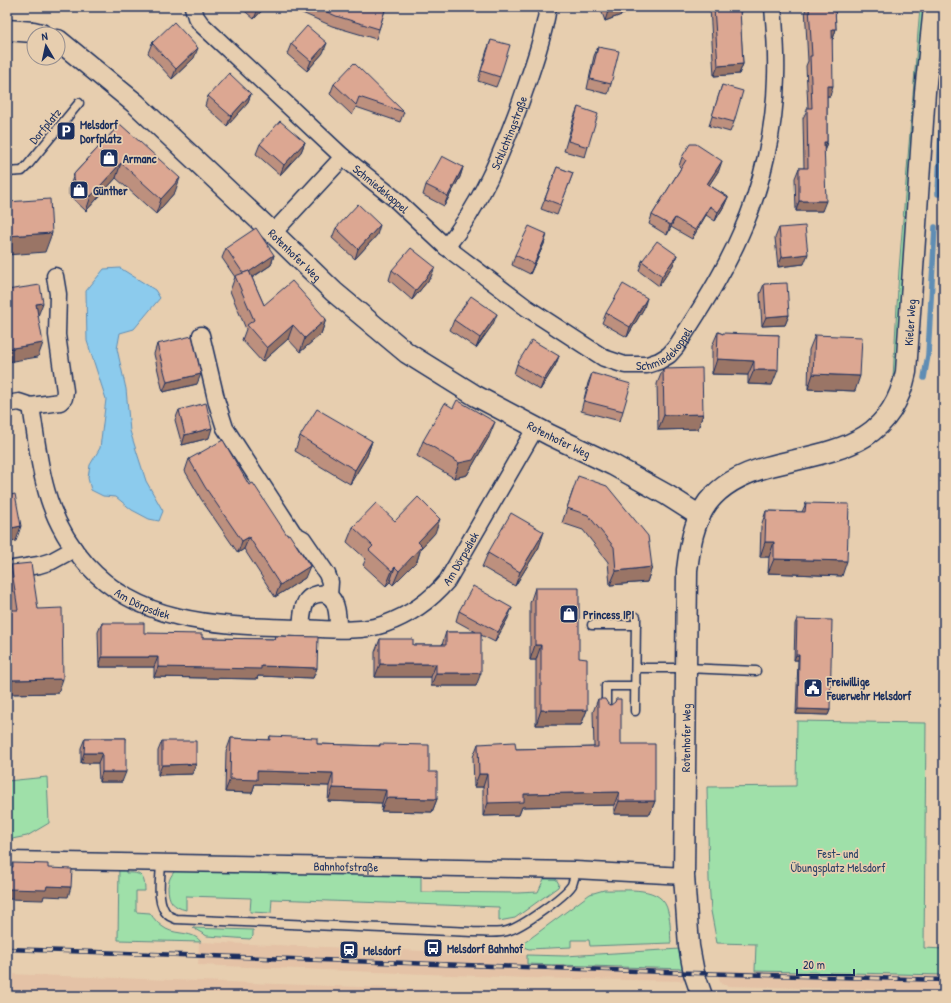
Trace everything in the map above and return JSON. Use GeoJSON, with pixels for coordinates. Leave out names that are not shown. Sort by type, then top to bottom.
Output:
{"type":"FeatureCollection","features":[{"type":"Feature","properties":{"kind":"street","name":"Schmiedekoppel"},"geometry":{"type":"LineString","coordinates":[[193,7],[196,17],[201,24],[343,156],[395,199],[446,247],[527,308],[604,358],[626,365],[636,366],[659,361],[669,354],[680,342],[724,267],[741,233],[753,202],[763,168],[775,99],[776,50],[773,7]]}},
{"type":"Feature","properties":{"kind":"street","name":"Schlichtingstraße"},"geometry":{"type":"LineString","coordinates":[[446,247],[468,219],[492,174],[532,69],[546,23],[548,7]]}},
{"type":"Feature","properties":{"kind":"street","name":"Kieler Weg"},"geometry":{"type":"LineString","coordinates":[[700,516],[708,502],[716,493],[725,485],[741,476],[756,470],[844,447],[862,439],[884,420],[897,399],[903,385],[906,372],[925,92],[934,7]]}},
{"type":"Feature","properties":{"kind":"street"},"geometry":{"type":"LineString","coordinates":[[7,30],[26,31]]}},
{"type":"Feature","properties":{"kind":"street","name":"Rotenhofer Weg"},"geometry":{"type":"LineString","coordinates":[[66,47],[136,104],[334,292],[407,353],[476,396],[613,465],[667,495],[700,516],[691,538],[687,570],[684,876],[689,946],[694,973],[702,996]]}},
{"type":"Feature","properties":{"kind":"street","name":"Schmiedekoppel"},"geometry":{"type":"LineString","coordinates":[[273,233],[343,156]]}},
{"type":"Feature","properties":{"kind":"street"},"geometry":{"type":"LineString","coordinates":[[7,404],[19,402],[31,406],[60,402],[64,398],[65,391],[57,335],[58,294],[55,276]]}},
{"type":"Feature","properties":{"kind":"street"},"geometry":{"type":"LineString","coordinates":[[201,335],[217,403],[225,428],[294,534],[303,539],[327,574],[330,582],[329,596]]}},
{"type":"Feature","properties":{"kind":"street","name":"Am Dörpsdiek"},"geometry":{"type":"LineString","coordinates":[[31,406],[46,491],[51,508],[62,531],[74,549],[88,566],[106,582],[126,596],[162,613],[181,618],[213,623],[301,628],[338,629],[374,627],[385,624],[412,612],[437,593],[446,581],[536,427]]}},
{"type":"Feature","properties":{"kind":"street"},"geometry":{"type":"LineString","coordinates":[[7,570],[52,561],[74,549]]}},
{"type":"Feature","properties":{"kind":"street"},"geometry":{"type":"LineString","coordinates":[[301,628],[304,608],[307,600],[313,595],[321,593],[329,596],[334,602],[338,612],[338,629]]}},
{"type":"Feature","properties":{"kind":"street","name":"Bahnhofstraße"},"geometry":{"type":"LineString","coordinates":[[7,860],[575,870],[684,876]]}},
{"type":"Feature","properties":{"kind":"lane","name":"Dorfplatz"},"geometry":{"type":"LineString","coordinates":[[7,172],[22,171],[79,103]]}},
{"type":"Feature","properties":{"kind":"lane"},"geometry":{"type":"LineString","coordinates":[[592,625],[636,621],[635,711]]}},
{"type":"Feature","properties":{"kind":"lane"},"geometry":{"type":"LineString","coordinates":[[636,668],[686,668],[756,671]]}},
{"type":"Feature","properties":{"kind":"lane"},"geometry":{"type":"LineString","coordinates":[[606,712],[606,686],[636,686]]}},
{"type":"Feature","properties":{"kind":"lane"},"geometry":{"type":"LineString","coordinates":[[161,862],[160,898],[163,908],[168,915],[176,919],[473,932],[506,932],[528,921],[564,893],[572,884],[575,870]]}},
{"type":"Feature","properties":{"kind":"shaded area"},"geometry":{"type":"Polygon","coordinates":[[[199,942],[527,955],[527,964],[684,969],[687,981],[526,978],[198,965],[199,942]]]}},
{"type":"Feature","properties":{"kind":"shaded area"},"geometry":{"type":"Polygon","coordinates":[[[717,971],[944,975],[944,991],[728,986],[721,984],[717,971]]]}},
{"type":"Feature","properties":{"kind":"shaded area"},"geometry":{"type":"Polygon","coordinates":[[[7,974],[443,990],[687,992],[689,996],[7,996],[7,974]]]}},
{"type":"Feature","properties":{"kind":"green space"},"geometry":{"type":"Polygon","coordinates":[[[920,7],[924,7],[917,74],[903,270],[899,350],[896,370],[893,377],[899,270],[920,7]]]}},
{"type":"Feature","properties":{"kind":"green space","name":"Fest- und Übungsplatz Melsdorf"},"geometry":{"type":"Polygon","coordinates":[[[797,721],[926,723],[924,948],[944,949],[944,975],[755,971],[756,944],[717,943],[711,911],[709,880],[707,787],[796,786],[797,721]]]}},
{"type":"Feature","properties":{"kind":"green space"},"geometry":{"type":"Polygon","coordinates":[[[47,777],[49,823],[27,836],[7,840],[7,781],[47,777]]]}},
{"type":"Feature","properties":{"kind":"green space"},"geometry":{"type":"Polygon","coordinates":[[[126,866],[126,873],[139,874],[143,878],[144,882],[145,891],[136,891],[136,912],[150,913],[161,926],[166,929],[194,936],[201,942],[118,940],[119,867],[126,866]]]}},
{"type":"Feature","properties":{"kind":"green space"},"geometry":{"type":"Polygon","coordinates":[[[176,870],[421,874],[421,892],[538,892],[544,879],[556,879],[559,884],[558,887],[515,918],[499,921],[499,907],[272,899],[271,913],[250,912],[251,898],[186,896],[186,910],[172,903],[169,896],[169,880],[176,870]]]}},
{"type":"Feature","properties":{"kind":"green space"},"geometry":{"type":"Polygon","coordinates":[[[604,890],[642,891],[659,897],[665,903],[668,912],[671,943],[590,946],[589,940],[571,940],[571,947],[529,949],[523,946],[524,943],[590,894],[604,890]]]}},
{"type":"Feature","properties":{"kind":"green space"},"geometry":{"type":"Polygon","coordinates":[[[193,928],[253,930],[253,936],[250,939],[207,936],[193,928]]]}},
{"type":"Feature","properties":{"kind":"green space"},"geometry":{"type":"Polygon","coordinates":[[[680,949],[684,969],[527,964],[527,955],[565,956],[680,949]]]}},
{"type":"Feature","properties":{"kind":"water"},"geometry":{"type":"Polygon","coordinates":[[[120,268],[155,290],[160,298],[134,329],[120,333],[117,349],[126,389],[130,431],[146,481],[163,511],[159,521],[149,519],[132,510],[116,497],[103,496],[91,490],[88,478],[90,465],[100,448],[106,399],[87,341],[86,291],[104,269],[120,268]]]}},
{"type":"Feature","properties":{"kind":"building"},"geometry":{"type":"Polygon","coordinates":[[[316,7],[386,7],[379,29],[336,16],[316,7]]]}},
{"type":"Feature","properties":{"kind":"building"},"geometry":{"type":"Polygon","coordinates":[[[607,7],[618,7],[608,11],[607,7]]]}},
{"type":"Feature","properties":{"kind":"building"},"geometry":{"type":"Polygon","coordinates":[[[714,7],[742,7],[740,10],[743,64],[718,66],[714,7]]]}},
{"type":"Feature","properties":{"kind":"building"},"geometry":{"type":"Polygon","coordinates":[[[809,7],[835,7],[836,29],[832,29],[833,86],[827,86],[827,142],[824,142],[826,201],[799,201],[799,168],[808,168],[807,108],[812,108],[810,56],[812,56],[809,7]]]}},
{"type":"Feature","properties":{"kind":"building"},"geometry":{"type":"Polygon","coordinates":[[[174,22],[198,48],[176,69],[152,43],[174,22]]]}},
{"type":"Feature","properties":{"kind":"building"},"geometry":{"type":"Polygon","coordinates":[[[307,26],[327,43],[311,61],[291,44],[307,26]]]}},
{"type":"Feature","properties":{"kind":"building"},"geometry":{"type":"Polygon","coordinates":[[[491,40],[510,45],[500,77],[481,71],[491,40]]]}},
{"type":"Feature","properties":{"kind":"building"},"geometry":{"type":"Polygon","coordinates":[[[598,47],[619,51],[611,84],[590,79],[598,47]]]}},
{"type":"Feature","properties":{"kind":"building"},"geometry":{"type":"Polygon","coordinates":[[[354,63],[404,112],[359,97],[356,105],[334,84],[354,63]]]}},
{"type":"Feature","properties":{"kind":"building"},"geometry":{"type":"Polygon","coordinates":[[[229,73],[251,94],[231,116],[208,96],[229,73]]]}},
{"type":"Feature","properties":{"kind":"building"},"geometry":{"type":"Polygon","coordinates":[[[722,85],[743,91],[734,122],[712,116],[722,85]]]}},
{"type":"Feature","properties":{"kind":"building"},"geometry":{"type":"Polygon","coordinates":[[[578,107],[598,114],[588,147],[568,141],[578,107]]]}},
{"type":"Feature","properties":{"kind":"building"},"geometry":{"type":"Polygon","coordinates":[[[280,121],[305,142],[284,165],[260,144],[280,121]]]}},
{"type":"Feature","properties":{"kind":"building"},"geometry":{"type":"Polygon","coordinates":[[[120,124],[180,178],[161,199],[121,163],[91,196],[74,180],[74,174],[120,124]]]}},
{"type":"Feature","properties":{"kind":"building"},"geometry":{"type":"Polygon","coordinates":[[[690,144],[696,144],[722,161],[707,184],[728,197],[718,212],[710,206],[695,230],[675,218],[670,225],[652,215],[686,160],[682,157],[690,144]]]}},
{"type":"Feature","properties":{"kind":"building"},"geometry":{"type":"Polygon","coordinates":[[[442,156],[463,167],[448,196],[426,185],[442,156]]]}},
{"type":"Feature","properties":{"kind":"building"},"geometry":{"type":"Polygon","coordinates":[[[557,167],[573,173],[561,205],[545,199],[557,167]]]}},
{"type":"Feature","properties":{"kind":"building"},"geometry":{"type":"Polygon","coordinates":[[[50,199],[52,233],[7,236],[7,202],[50,199]]]}},
{"type":"Feature","properties":{"kind":"building"},"geometry":{"type":"Polygon","coordinates":[[[358,204],[380,225],[358,249],[336,228],[358,204]]]}},
{"type":"Feature","properties":{"kind":"building"},"geometry":{"type":"Polygon","coordinates":[[[529,226],[547,234],[534,264],[515,255],[529,226]]]}},
{"type":"Feature","properties":{"kind":"building"},"geometry":{"type":"Polygon","coordinates":[[[805,226],[808,254],[782,257],[779,228],[805,226]]]}},
{"type":"Feature","properties":{"kind":"building"},"geometry":{"type":"Polygon","coordinates":[[[256,228],[274,255],[249,272],[243,273],[226,248],[256,228]]]}},
{"type":"Feature","properties":{"kind":"building"},"geometry":{"type":"Polygon","coordinates":[[[657,241],[677,255],[662,276],[642,261],[657,241]]]}},
{"type":"Feature","properties":{"kind":"building"},"geometry":{"type":"Polygon","coordinates":[[[411,248],[435,267],[416,290],[392,270],[411,248]]]}},
{"type":"Feature","properties":{"kind":"building"},"geometry":{"type":"Polygon","coordinates":[[[249,271],[264,305],[292,281],[326,319],[305,338],[293,325],[267,348],[247,325],[254,320],[235,276],[249,271]]]}},
{"type":"Feature","properties":{"kind":"building"},"geometry":{"type":"Polygon","coordinates":[[[787,283],[789,315],[766,317],[764,284],[787,283]]]}},
{"type":"Feature","properties":{"kind":"building"},"geometry":{"type":"Polygon","coordinates":[[[623,284],[647,298],[630,327],[606,313],[623,284]]]}},
{"type":"Feature","properties":{"kind":"building"},"geometry":{"type":"Polygon","coordinates":[[[40,285],[43,303],[36,304],[43,343],[7,349],[7,290],[40,285]]]}},
{"type":"Feature","properties":{"kind":"building"},"geometry":{"type":"Polygon","coordinates":[[[471,296],[497,314],[480,338],[454,320],[471,296]]]}},
{"type":"Feature","properties":{"kind":"building"},"geometry":{"type":"Polygon","coordinates":[[[718,332],[723,334],[779,335],[778,370],[754,370],[754,361],[717,359],[718,332]]]}},
{"type":"Feature","properties":{"kind":"building"},"geometry":{"type":"Polygon","coordinates":[[[815,335],[862,337],[860,376],[813,374],[815,335]]]}},
{"type":"Feature","properties":{"kind":"building"},"geometry":{"type":"Polygon","coordinates":[[[192,336],[201,374],[167,382],[157,344],[192,336]]]}},
{"type":"Feature","properties":{"kind":"building"},"geometry":{"type":"Polygon","coordinates":[[[532,340],[559,356],[544,380],[517,364],[532,340]]]}},
{"type":"Feature","properties":{"kind":"building"},"geometry":{"type":"Polygon","coordinates":[[[702,368],[703,414],[664,415],[663,369],[702,368]]]}},
{"type":"Feature","properties":{"kind":"building"},"geometry":{"type":"Polygon","coordinates":[[[592,373],[631,384],[623,411],[584,401],[592,373]]]}},
{"type":"Feature","properties":{"kind":"building"},"geometry":{"type":"Polygon","coordinates":[[[457,400],[495,422],[473,460],[459,463],[423,441],[445,403],[453,408],[457,400]]]}},
{"type":"Feature","properties":{"kind":"building"},"geometry":{"type":"Polygon","coordinates":[[[206,403],[212,428],[185,435],[179,410],[206,403]]]}},
{"type":"Feature","properties":{"kind":"building"},"geometry":{"type":"Polygon","coordinates":[[[317,409],[372,441],[355,470],[300,436],[317,409]]]}},
{"type":"Feature","properties":{"kind":"building"},"geometry":{"type":"Polygon","coordinates":[[[223,440],[249,485],[253,483],[287,535],[289,534],[310,566],[280,585],[249,537],[242,541],[205,487],[189,459],[223,440]]]}},
{"type":"Feature","properties":{"kind":"building"},"geometry":{"type":"Polygon","coordinates":[[[578,476],[607,486],[648,536],[652,567],[616,571],[614,547],[588,515],[567,508],[578,476]]]}},
{"type":"Feature","properties":{"kind":"building"},"geometry":{"type":"Polygon","coordinates":[[[15,494],[21,526],[7,529],[7,496],[15,494]]]}},
{"type":"Feature","properties":{"kind":"building"},"geometry":{"type":"Polygon","coordinates":[[[418,497],[440,519],[418,542],[422,546],[399,571],[395,567],[392,571],[369,550],[373,546],[353,527],[376,503],[395,521],[418,497]]]}},
{"type":"Feature","properties":{"kind":"building"},"geometry":{"type":"Polygon","coordinates":[[[806,503],[849,504],[847,561],[774,559],[774,542],[765,542],[766,511],[805,512],[806,503]]]}},
{"type":"Feature","properties":{"kind":"building"},"geometry":{"type":"Polygon","coordinates":[[[511,513],[544,532],[520,572],[488,553],[511,513]]]}},
{"type":"Feature","properties":{"kind":"building"},"geometry":{"type":"Polygon","coordinates":[[[31,563],[38,609],[62,608],[63,679],[10,680],[9,610],[18,610],[11,565],[31,563]]]}},
{"type":"Feature","properties":{"kind":"building"},"geometry":{"type":"Polygon","coordinates":[[[473,586],[512,608],[498,632],[459,611],[473,586]]]}},
{"type":"Feature","properties":{"kind":"building"},"geometry":{"type":"Polygon","coordinates":[[[535,588],[579,588],[579,658],[587,659],[587,710],[541,710],[541,645],[535,645],[535,588]]]}},
{"type":"Feature","properties":{"kind":"building","name":"Freiwillige Feuerwehr Melsdorf"},"geometry":{"type":"Polygon","coordinates":[[[797,619],[832,620],[830,710],[798,709],[799,655],[796,655],[797,619]]]}},
{"type":"Feature","properties":{"kind":"building"},"geometry":{"type":"Polygon","coordinates":[[[102,623],[144,623],[144,633],[202,634],[202,638],[275,639],[275,636],[318,637],[317,668],[261,666],[261,669],[158,667],[158,657],[102,657],[102,623]]]}},
{"type":"Feature","properties":{"kind":"building"},"geometry":{"type":"Polygon","coordinates":[[[446,632],[481,632],[481,673],[436,673],[436,664],[380,664],[380,639],[413,639],[413,645],[446,645],[446,632]]]}},
{"type":"Feature","properties":{"kind":"building"},"geometry":{"type":"Polygon","coordinates":[[[598,699],[605,699],[608,704],[611,705],[616,699],[621,699],[621,744],[655,744],[655,801],[619,801],[619,792],[524,794],[524,802],[488,803],[487,774],[479,774],[478,744],[515,742],[516,749],[598,747],[598,699]]]}},
{"type":"Feature","properties":{"kind":"building"},"geometry":{"type":"Polygon","coordinates":[[[270,736],[317,738],[317,744],[380,746],[380,744],[429,745],[429,772],[437,772],[437,799],[386,798],[386,790],[333,788],[333,773],[257,771],[257,780],[230,779],[231,738],[270,740],[270,736]]]}},
{"type":"Feature","properties":{"kind":"building"},"geometry":{"type":"Polygon","coordinates":[[[85,738],[126,738],[126,772],[102,772],[102,753],[84,753],[85,738]]]}},
{"type":"Feature","properties":{"kind":"building"},"geometry":{"type":"Polygon","coordinates":[[[162,741],[196,741],[196,764],[162,765],[162,741]]]}},
{"type":"Feature","properties":{"kind":"building"},"geometry":{"type":"Polygon","coordinates":[[[13,863],[48,864],[48,868],[72,869],[71,887],[47,886],[46,890],[7,889],[7,867],[13,867],[13,863]]]}},
{"type":"Feature","properties":{"kind":"waterway"},"geometry":{"type":"LineString","coordinates":[[938,194],[944,72]]}},
{"type":"Feature","properties":{"kind":"waterway"},"geometry":{"type":"LineString","coordinates":[[924,378],[928,355],[935,227]]}},
{"type":"Feature","properties":{"kind":"railway"},"geometry":{"type":"LineString","coordinates":[[7,949],[694,973],[944,980]]}},
{"type":"Feature","properties":{"kind":"place","name":"Melsdorf Dorfplatz"},"geometry":{"type":"Point","coordinates":[66,131]}},
{"type":"Feature","properties":{"kind":"place","name":"Armanc"},"geometry":{"type":"Point","coordinates":[109,158]}},
{"type":"Feature","properties":{"kind":"place","name":"Günther"},"geometry":{"type":"Point","coordinates":[79,190]}},
{"type":"Feature","properties":{"kind":"place","name":"Princess IPI"},"geometry":{"type":"Point","coordinates":[569,614]}},
{"type":"Feature","properties":{"kind":"place","name":"Freiwillige Feuerwehr Melsdorf"},"geometry":{"type":"Point","coordinates":[813,688]}},
{"type":"Feature","properties":{"kind":"place","name":"Melsdorf Bahnhof"},"geometry":{"type":"Point","coordinates":[433,948]}},
{"type":"Feature","properties":{"kind":"place","name":"Melsdorf"},"geometry":{"type":"Point","coordinates":[349,950]}}]}
